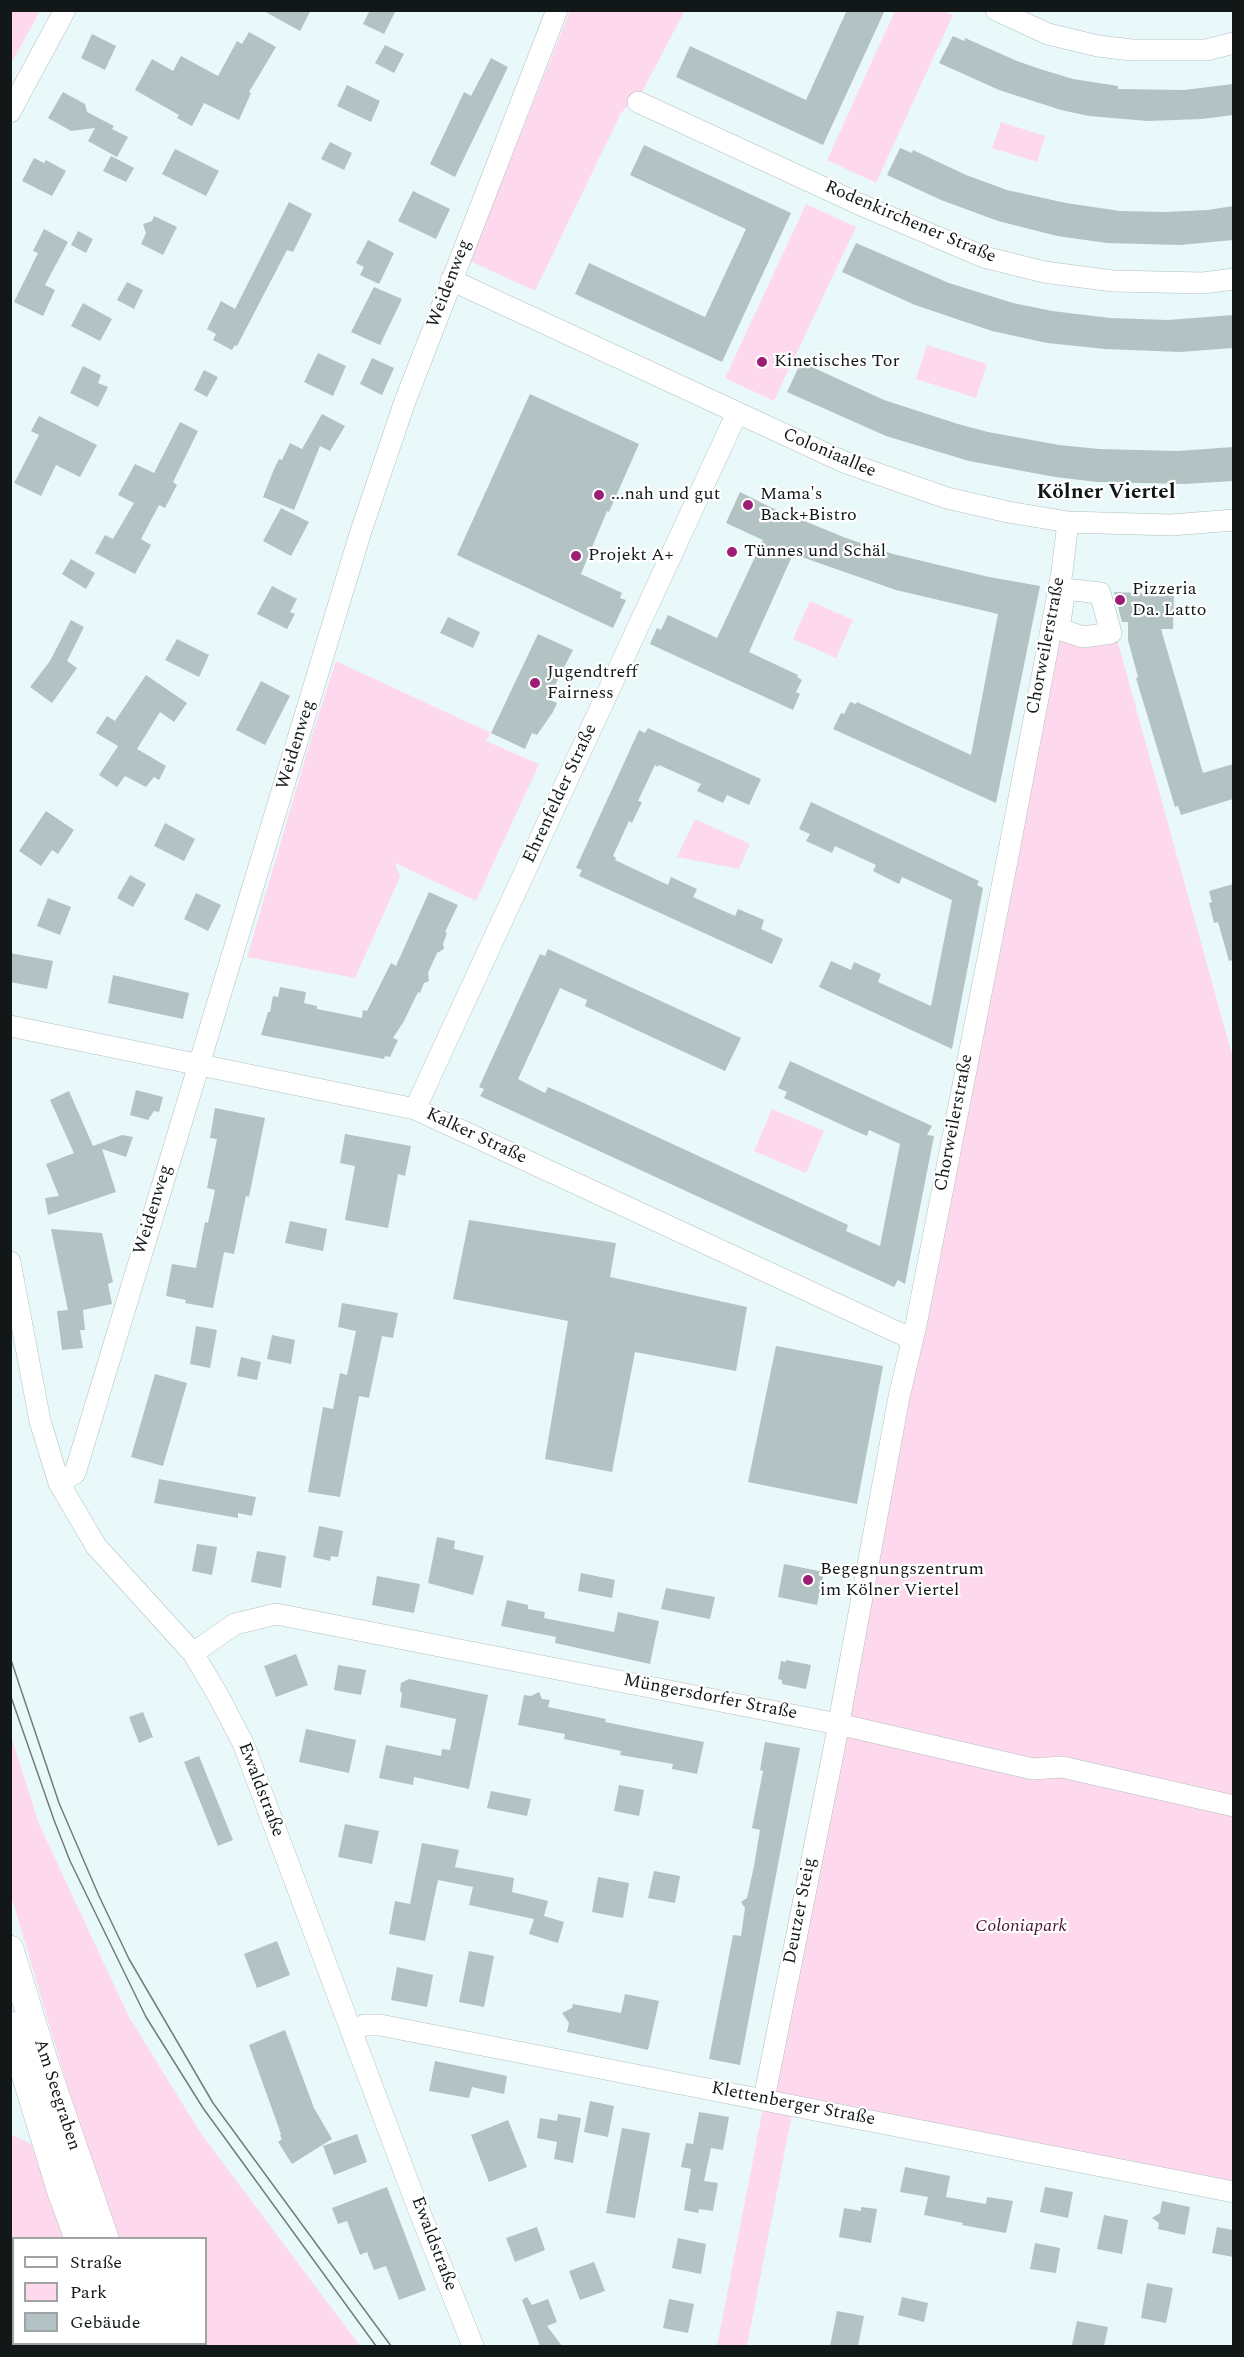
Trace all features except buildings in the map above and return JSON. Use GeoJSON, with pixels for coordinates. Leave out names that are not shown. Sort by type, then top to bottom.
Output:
{"type":"FeatureCollection","features":[{"type":"Feature","properties":{"kind":"main road","name":"Am Seegraben"},"geometry":{"type":"LineString","coordinates":[[10,1949],[46,2067],[105,2237]]}},
{"type":"Feature","properties":{"kind":"main road","name":"Am Seegraben"},"geometry":{"type":"LineString","coordinates":[[10,2025],[61,2192],[78,2237]]}},
{"type":"Feature","properties":{"kind":"street"},"geometry":{"type":"LineString","coordinates":[[10,112],[65,10]]}},
{"type":"Feature","properties":{"kind":"street","name":"Weidenweg"},"geometry":{"type":"LineString","coordinates":[[59,1483],[75,1473],[361,531],[404,404],[557,10]]}},
{"type":"Feature","properties":{"kind":"street"},"geometry":{"type":"LineString","coordinates":[[996,10],[1048,34],[1098,46],[1132,50],[1206,50],[1233,43]]}},
{"type":"Feature","properties":{"kind":"street","name":"Rodenkirchener Straße"},"geometry":{"type":"LineString","coordinates":[[638,102],[859,204],[984,257],[1044,272],[1113,281],[1203,283],[1233,279]]}},
{"type":"Feature","properties":{"kind":"street","name":"Coloniaallee"},"geometry":{"type":"LineString","coordinates":[[451,280],[844,462],[947,498],[998,510],[1068,522],[1171,525],[1233,520]]}},
{"type":"Feature","properties":{"kind":"street","name":"Ehrenfelder Straße"},"geometry":{"type":"LineString","coordinates":[[415,1109],[736,413]]}},
{"type":"Feature","properties":{"kind":"street","name":"Chorweilerstraße"},"geometry":{"type":"LineString","coordinates":[[838,1724],[1062,572],[1068,522]]}},
{"type":"Feature","properties":{"kind":"street","name":"Kalker Straße"},"geometry":{"type":"LineString","coordinates":[[10,1026],[415,1109],[912,1339]]}},
{"type":"Feature","properties":{"kind":"street","name":"Ewaldstraße"},"geometry":{"type":"LineString","coordinates":[[10,1262],[40,1421],[59,1483],[96,1546],[193,1653],[243,1743],[353,2030],[416,2203],[473,2346]]}},
{"type":"Feature","properties":{"kind":"street","name":"Müngersdorfer Straße"},"geometry":{"type":"LineString","coordinates":[[193,1653],[235,1624],[276,1614],[838,1724],[1033,1769],[1062,1767],[1233,1806]]}},
{"type":"Feature","properties":{"kind":"street","name":"Deutzer Steig"},"geometry":{"type":"LineString","coordinates":[[764,2099],[838,1724]]}},
{"type":"Feature","properties":{"kind":"street","name":"Klettenberger Straße"},"geometry":{"type":"LineString","coordinates":[[353,2030],[365,2025],[380,2025],[1233,2192]]}},
{"type":"Feature","properties":{"kind":"green space"},"geometry":{"type":"Polygon","coordinates":[[[672,10],[684,12],[643,90],[621,113],[535,291],[470,261],[570,11],[672,10]]]}},
{"type":"Feature","properties":{"kind":"green space"},"geometry":{"type":"Polygon","coordinates":[[[10,11],[40,11],[12,62],[10,61],[10,11]]]}},
{"type":"Feature","properties":{"kind":"green space"},"geometry":{"type":"Polygon","coordinates":[[[895,11],[942,11],[953,15],[876,183],[827,160],[895,11]]]}},
{"type":"Feature","properties":{"kind":"green space"},"geometry":{"type":"Polygon","coordinates":[[[1001,122],[1045,136],[1037,162],[992,148],[1001,122]]]}},
{"type":"Feature","properties":{"kind":"green space"},"geometry":{"type":"Polygon","coordinates":[[[806,204],[856,227],[774,401],[725,378],[806,204]]]}},
{"type":"Feature","properties":{"kind":"green space"},"geometry":{"type":"Polygon","coordinates":[[[927,345],[987,364],[976,398],[916,379],[927,345]]]}},
{"type":"Feature","properties":{"kind":"green space"},"geometry":{"type":"Polygon","coordinates":[[[810,601],[853,620],[836,658],[793,639],[810,601]]]}},
{"type":"Feature","properties":{"kind":"green space","name":"Coloniapark"},"geometry":{"type":"Polygon","coordinates":[[[1059,630],[1115,632],[1233,1058],[1233,2185],[774,2095],[914,1359],[1059,630]]]}},
{"type":"Feature","properties":{"kind":"green space"},"geometry":{"type":"Polygon","coordinates":[[[336,661],[491,733],[486,741],[539,764],[476,901],[395,863],[400,877],[355,978],[247,957],[336,661]]]}},
{"type":"Feature","properties":{"kind":"green space"},"geometry":{"type":"Polygon","coordinates":[[[695,819],[750,844],[739,869],[677,857],[695,819]]]}},
{"type":"Feature","properties":{"kind":"green space"},"geometry":{"type":"Polygon","coordinates":[[[772,1109],[824,1131],[806,1173],[754,1151],[772,1109]]]}},
{"type":"Feature","properties":{"kind":"green space"},"geometry":{"type":"Polygon","coordinates":[[[10,1733],[39,1824],[129,2017],[202,2135],[360,2346],[157,2346],[207,2345],[207,2237],[119,2237],[75,2112],[11,1895],[10,1733]]]}},
{"type":"Feature","properties":{"kind":"green space"},"geometry":{"type":"Polygon","coordinates":[[[763,2108],[792,2114],[747,2346],[717,2346],[763,2108]]]}},
{"type":"Feature","properties":{"kind":"green space"},"geometry":{"type":"Polygon","coordinates":[[[10,2134],[31,2144],[66,2237],[12,2237],[12,2345],[106,2346],[11,2346],[10,2134]]]}},
{"type":"Feature","properties":{"kind":"tram line"},"geometry":{"type":"LineString","coordinates":[[10,1657],[59,1803],[129,1959],[213,2103],[391,2346]]}},
{"type":"Feature","properties":{"kind":"tram line"},"geometry":{"type":"LineString","coordinates":[[10,1694],[70,1861],[146,2017],[203,2108],[376,2346]]}},
{"type":"Feature","properties":{"kind":"place","name":"Kinetisches Tor"},"geometry":{"type":"Point","coordinates":[762,362]}},
{"type":"Feature","properties":{"kind":"place","name":"...nah und gut"},"geometry":{"type":"Point","coordinates":[599,495]}},
{"type":"Feature","properties":{"kind":"place","name":"Mama's Back+Bistro"},"geometry":{"type":"Point","coordinates":[748,505]}},
{"type":"Feature","properties":{"kind":"place","name":"Tünnes und Schäl"},"geometry":{"type":"Point","coordinates":[732,552]}},
{"type":"Feature","properties":{"kind":"place","name":"Projekt A+"},"geometry":{"type":"Point","coordinates":[576,556]}},
{"type":"Feature","properties":{"kind":"place","name":"Pizzeria Da. Latto"},"geometry":{"type":"Point","coordinates":[1120,600]}},
{"type":"Feature","properties":{"kind":"place","name":"Jugendtreff Fairness"},"geometry":{"type":"Point","coordinates":[535,683]}},
{"type":"Feature","properties":{"kind":"place","name":"Begegnungszentrum im Kölner Viertel"},"geometry":{"type":"Point","coordinates":[808,1580]}},
{"type":"Feature","properties":{"kind":"district","name":"Kölner Viertel"},"geometry":{"type":"Point","coordinates":[1106,494]}}]}
